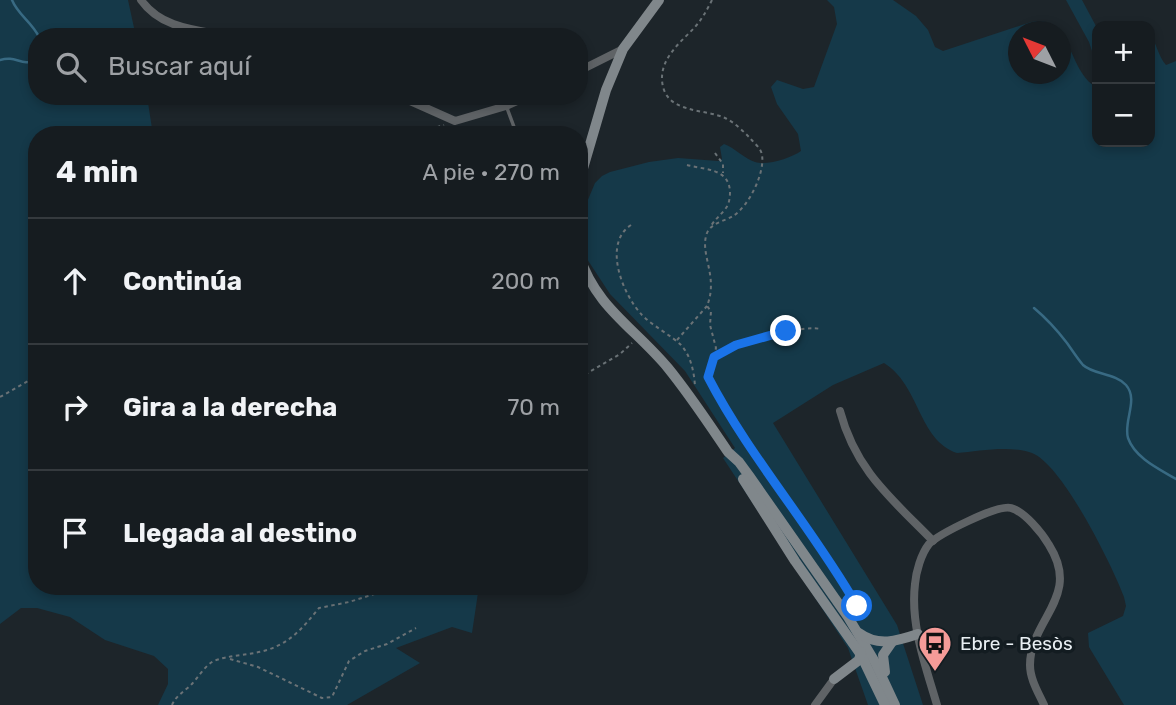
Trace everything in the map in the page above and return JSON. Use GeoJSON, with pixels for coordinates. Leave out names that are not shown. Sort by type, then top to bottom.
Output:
{"type":"FeatureCollection","features":[{"type":"Feature","properties":{"kind":"main road"},"geometry":{"type":"LineString","coordinates":[[588,151],[606,90],[623,49],[659,0]]}},
{"type":"Feature","properties":{"kind":"main road"},"geometry":{"type":"LineString","coordinates":[[588,274],[598,295],[668,368],[695,404],[728,452],[762,510],[887,684]]}},
{"type":"Feature","properties":{"kind":"main road"},"geometry":{"type":"LineString","coordinates":[[728,452],[739,462],[848,617],[861,655],[885,705]]}},
{"type":"Feature","properties":{"kind":"main road"},"geometry":{"type":"LineString","coordinates":[[848,617],[861,655],[875,666],[887,684]]}},
{"type":"Feature","properties":{"kind":"main road"},"geometry":{"type":"LineString","coordinates":[[854,636],[892,642],[918,634]]}},
{"type":"Feature","properties":{"kind":"main road"},"geometry":{"type":"LineString","coordinates":[[848,663],[854,636]]}},
{"type":"Feature","properties":{"kind":"main road"},"geometry":{"type":"LineString","coordinates":[[892,642],[883,659],[887,684],[895,705]]}},
{"type":"Feature","properties":{"kind":"main road"},"geometry":{"type":"LineString","coordinates":[[834,679],[848,663],[861,655]]}},
{"type":"Feature","properties":{"kind":"main road"},"geometry":{"type":"LineString","coordinates":[[848,663],[872,675]]}},
{"type":"Feature","properties":{"kind":"street"},"geometry":{"type":"LineString","coordinates":[[141,0],[152,13],[168,23],[191,28]]}},
{"type":"Feature","properties":{"kind":"street"},"geometry":{"type":"LineString","coordinates":[[588,66],[623,49]]}},
{"type":"Feature","properties":{"kind":"street"},"geometry":{"type":"LineString","coordinates":[[419,105],[455,121],[506,106]]}},
{"type":"Feature","properties":{"kind":"street"},"geometry":{"type":"LineString","coordinates":[[840,411],[846,435],[871,478],[933,541]]}},
{"type":"Feature","properties":{"kind":"street"},"geometry":{"type":"LineString","coordinates":[[937,705],[918,634],[915,586],[923,557],[933,541],[994,510],[1009,507],[1019,512],[1045,538],[1059,564],[1058,595],[1036,639],[1030,663],[1033,682],[1044,705]]}},
{"type":"Feature","properties":{"kind":"street"},"geometry":{"type":"LineString","coordinates":[[816,705],[834,679]]}},
{"type":"Feature","properties":{"kind":"lane"},"geometry":{"type":"LineString","coordinates":[[506,106],[514,126]]}},
{"type":"Feature","properties":{"kind":"path"},"geometry":{"type":"LineString","coordinates":[[711,227],[740,210],[759,176],[762,159],[758,147],[744,131],[726,118],[682,107],[669,98],[664,87],[663,74],[668,58],[702,19],[712,0]]}},
{"type":"Feature","properties":{"kind":"path"},"geometry":{"type":"LineString","coordinates":[[439,126],[455,121]]}},
{"type":"Feature","properties":{"kind":"path"},"geometry":{"type":"LineString","coordinates":[[676,341],[707,306],[712,287],[705,241],[711,227],[729,202],[729,184],[723,174],[723,164],[715,153]]}},
{"type":"Feature","properties":{"kind":"path"},"geometry":{"type":"LineString","coordinates":[[687,165],[723,174]]}},
{"type":"Feature","properties":{"kind":"path"},"geometry":{"type":"LineString","coordinates":[[631,225],[622,231],[616,248],[626,292],[642,315],[685,351],[693,369],[695,404]]}},
{"type":"Feature","properties":{"kind":"path"},"geometry":{"type":"LineString","coordinates":[[707,306],[712,311],[710,325],[717,342],[708,377],[857,606],[848,617]]}},
{"type":"Feature","properties":{"kind":"path"},"geometry":{"type":"LineString","coordinates":[[714,357],[736,345],[786,331],[810,327],[820,329]]}},
{"type":"Feature","properties":{"kind":"path"},"geometry":{"type":"LineString","coordinates":[[588,373],[620,354],[638,338]]}},
{"type":"Feature","properties":{"kind":"path"},"geometry":{"type":"LineString","coordinates":[[0,397],[28,381]]}},
{"type":"Feature","properties":{"kind":"path"},"geometry":{"type":"LineString","coordinates":[[172,705],[174,699],[193,683],[211,662],[277,647],[300,632],[319,608],[371,595]]}},
{"type":"Feature","properties":{"kind":"path"},"geometry":{"type":"LineString","coordinates":[[226,658],[258,667],[322,698],[332,697],[349,661],[365,650],[387,643],[416,628]]}},
{"type":"Feature","properties":{"kind":"shaded area"},"geometry":{"type":"Polygon","coordinates":[[[0,0],[128,0],[134,28],[28,28],[28,105],[148,105],[152,126],[28,126],[28,595],[478,595],[472,633],[452,627],[396,648],[420,663],[347,705],[158,705],[168,684],[168,669],[154,656],[105,640],[70,617],[37,608],[21,608],[0,624],[0,0]]]}},
{"type":"Feature","properties":{"kind":"shaded area"},"geometry":{"type":"Polygon","coordinates":[[[827,0],[893,0],[916,16],[928,30],[935,47],[943,51],[1008,30],[1008,84],[1071,84],[1071,52],[1083,75],[1092,84],[1092,147],[1155,147],[1155,44],[1166,65],[1176,61],[1176,705],[1124,705],[1089,647],[1088,633],[1123,616],[1126,606],[1098,540],[1057,476],[1044,461],[1032,453],[994,449],[957,453],[944,446],[926,425],[905,385],[884,363],[833,385],[773,423],[897,625],[923,705],[868,705],[848,648],[723,458],[735,448],[685,371],[610,294],[588,261],[588,200],[595,183],[602,176],[649,162],[678,158],[718,161],[722,159],[720,147],[724,144],[751,161],[760,163],[779,161],[801,151],[798,134],[777,104],[771,87],[777,80],[803,89],[814,87],[837,24],[834,7],[827,0]]]}},
{"type":"Feature","properties":{"kind":"shaded area"},"geometry":{"type":"Polygon","coordinates":[[[1066,0],[1082,0],[1093,21],[1092,51],[1066,0]]]}},
{"type":"Feature","properties":{"kind":"waterway"},"geometry":{"type":"LineString","coordinates":[[12,0],[34,28]]}},
{"type":"Feature","properties":{"kind":"waterway"},"geometry":{"type":"LineString","coordinates":[[0,60],[28,62]]}},
{"type":"Feature","properties":{"kind":"waterway"},"geometry":{"type":"LineString","coordinates":[[1034,308],[1059,333],[1083,365],[1116,378],[1126,385],[1131,397],[1127,425],[1131,445],[1148,462],[1176,479]]}},
{"type":"Feature","properties":{"kind":"place","name":"Ebre - Besòs"},"geometry":{"type":"Point","coordinates":[935,673]}},
{"type":"Feature","properties":{"kind":"route"},"geometry":{"type":"LineString","coordinates":[[786,331],[736,345],[714,357],[708,377],[724,407],[857,606]]}}]}
